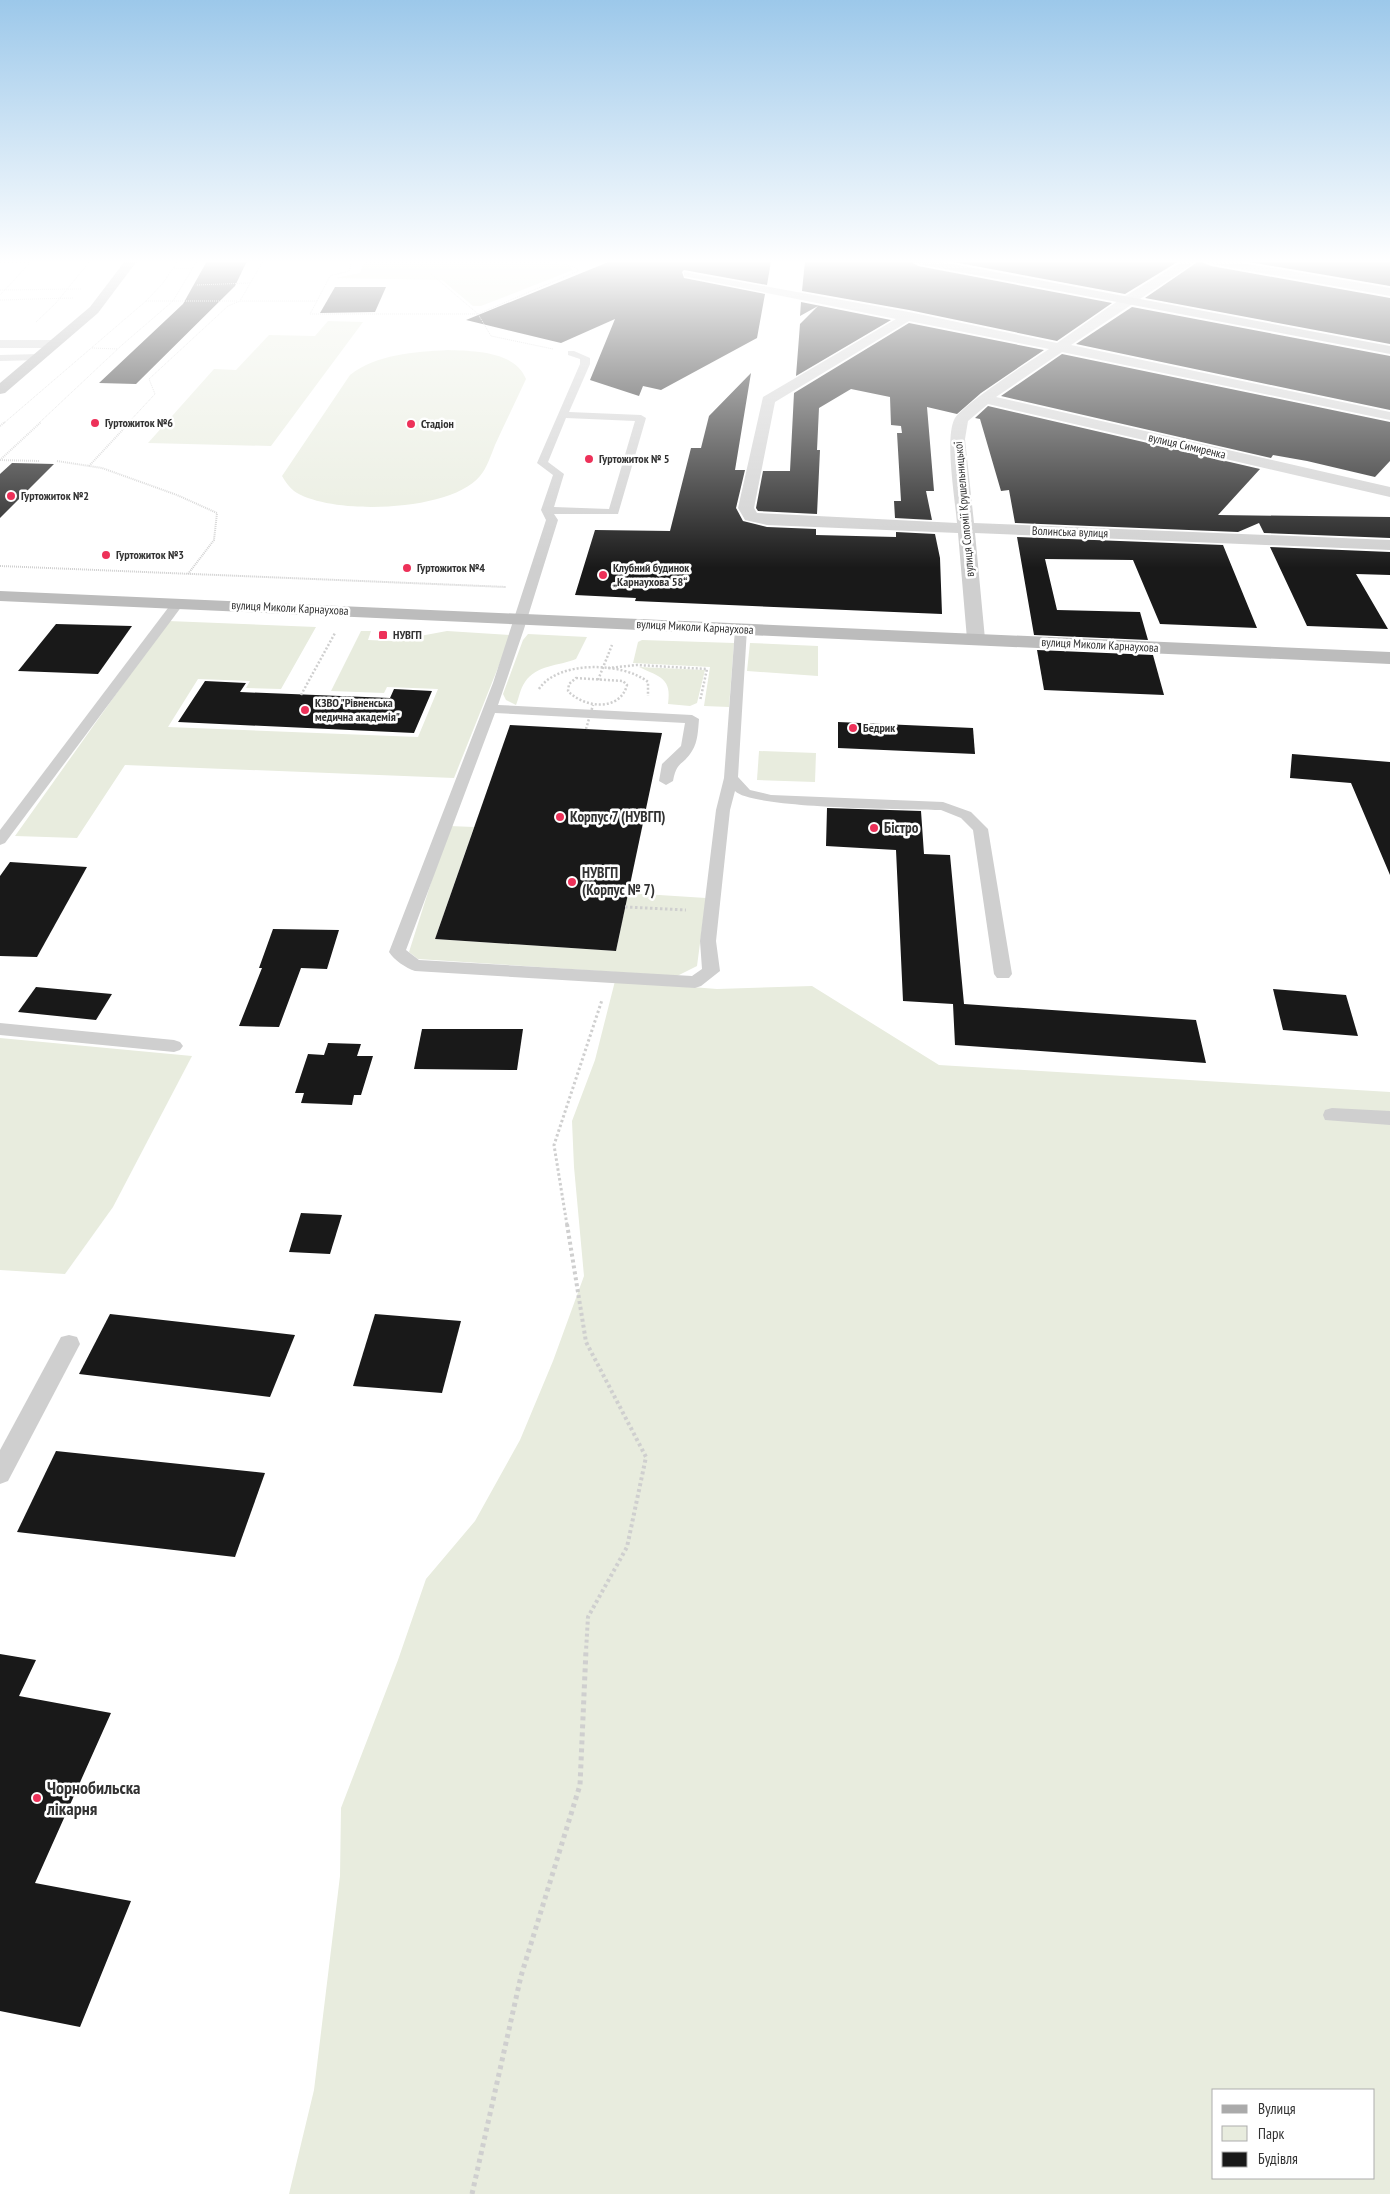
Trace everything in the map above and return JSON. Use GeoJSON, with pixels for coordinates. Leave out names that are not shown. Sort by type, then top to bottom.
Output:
{"type":"FeatureCollection","features":[{"type":"Feature","properties":{"kind":"main road"},"geometry":{"type":"LineString","coordinates":[[0,390],[32,363]]}},
{"type":"Feature","properties":{"kind":"main road","name":"вулиця Миколи Карнаухова"},"geometry":{"type":"LineString","coordinates":[[0,596],[741,628],[1389,660]]}},
{"type":"Feature","properties":{"kind":"street","name":"Волинська вулиця"},"geometry":{"type":"LineString","coordinates":[[829,363],[768,400],[746,508],[751,517],[768,520],[1390,545]]}},
{"type":"Feature","properties":{"kind":"street","name":"вулиця Соломії Крушельницької"},"geometry":{"type":"LineString","coordinates":[[976,639],[958,429],[961,420],[985,399],[1036,363]]}},
{"type":"Feature","properties":{"kind":"street"},"geometry":{"type":"LineString","coordinates":[[1138,363],[1390,416]]}},
{"type":"Feature","properties":{"kind":"street","name":"вулиця Симиренка"},"geometry":{"type":"LineString","coordinates":[[985,399],[1390,492]]}},
{"type":"Feature","properties":{"kind":"lane"},"geometry":{"type":"LineString","coordinates":[[585,363],[542,464],[560,474],[547,510],[552,520],[532,588],[490,709],[397,952],[415,964],[694,982],[711,971],[708,941],[723,810],[731,778],[741,628]]}},
{"type":"Feature","properties":{"kind":"lane"},"geometry":{"type":"LineString","coordinates":[[547,510],[614,512],[641,418],[563,415]]}},
{"type":"Feature","properties":{"kind":"lane"},"geometry":{"type":"LineString","coordinates":[[0,840],[178,603]]}},
{"type":"Feature","properties":{"kind":"lane"},"geometry":{"type":"LineString","coordinates":[[490,709],[692,719],[688,749],[680,758],[669,764],[666,781]]}},
{"type":"Feature","properties":{"kind":"lane"},"geometry":{"type":"LineString","coordinates":[[731,778],[744,793],[771,799],[943,806],[966,815],[980,829],[1003,974]]}},
{"type":"Feature","properties":{"kind":"lane"},"geometry":{"type":"LineString","coordinates":[[0,1029],[174,1046]]}},
{"type":"Feature","properties":{"kind":"lane"},"geometry":{"type":"LineString","coordinates":[[1332,1116],[1390,1118]]}},
{"type":"Feature","properties":{"kind":"lane"},"geometry":{"type":"LineString","coordinates":[[0,1473],[69,1344]]}},
{"type":"Feature","properties":{"kind":"path"},"geometry":{"type":"LineString","coordinates":[[0,426],[73,363]]}},
{"type":"Feature","properties":{"kind":"path"},"geometry":{"type":"LineString","coordinates":[[0,460],[104,363]]}},
{"type":"Feature","properties":{"kind":"path"},"geometry":{"type":"LineString","coordinates":[[89,466],[155,394],[149,379],[166,363]]}},
{"type":"Feature","properties":{"kind":"path"},"geometry":{"type":"LineString","coordinates":[[0,460],[39,461]]}},
{"type":"Feature","properties":{"kind":"path"},"geometry":{"type":"LineString","coordinates":[[57,461],[102,468],[176,495],[217,513],[214,540],[188,574]]}},
{"type":"Feature","properties":{"kind":"path"},"geometry":{"type":"LineString","coordinates":[[0,566],[532,588]]}},
{"type":"Feature","properties":{"kind":"path"},"geometry":{"type":"LineString","coordinates":[[302,694],[347,611]]}},
{"type":"Feature","properties":{"kind":"path"},"geometry":{"type":"LineString","coordinates":[[598,680],[607,655]]}},
{"type":"Feature","properties":{"kind":"path"},"geometry":{"type":"LineString","coordinates":[[534,710],[540,686],[548,678],[561,671],[637,665],[707,669],[698,710],[692,719]]}},
{"type":"Feature","properties":{"kind":"path"},"geometry":{"type":"LineString","coordinates":[[602,669],[626,671],[648,682],[650,690],[644,716]]}},
{"type":"Feature","properties":{"kind":"path"},"geometry":{"type":"LineString","coordinates":[[576,678],[623,681]]}},
{"type":"Feature","properties":{"kind":"path"},"geometry":{"type":"LineString","coordinates":[[586,729],[593,705]]}},
{"type":"Feature","properties":{"kind":"path"},"geometry":{"type":"LineString","coordinates":[[625,907],[686,910]]}},
{"type":"Feature","properties":{"kind":"path"},"geometry":{"type":"LineString","coordinates":[[472,2194],[521,1976],[580,1786],[588,1617],[627,1547],[646,1457],[586,1342],[554,1145],[610,976]]}},
{"type":"Feature","properties":{"kind":"green space"},"geometry":{"type":"Polygon","coordinates":[[[242,363],[332,363],[271,446],[148,443],[214,369],[236,370],[242,363]]]}},
{"type":"Feature","properties":{"kind":"green space","name":"Стадіон"},"geometry":{"type":"Polygon","coordinates":[[[371,363],[513,363],[521,370],[526,379],[487,465],[480,476],[465,488],[444,497],[418,503],[390,506],[361,507],[311,499],[294,491],[282,476],[350,375],[371,363]]]}},
{"type":"Feature","properties":{"kind":"green space"},"geometry":{"type":"Polygon","coordinates":[[[168,621],[316,627],[281,689],[246,688],[250,681],[198,679],[168,727],[418,737],[438,689],[387,687],[384,693],[331,691],[361,631],[371,631],[368,640],[393,641],[447,631],[511,635],[454,778],[125,765],[77,838],[15,836],[168,621]]]}},
{"type":"Feature","properties":{"kind":"green space"},"geometry":{"type":"Polygon","coordinates":[[[528,634],[587,637],[576,659],[541,669],[530,676],[522,688],[516,705],[506,700],[503,694],[523,640],[528,634]]]}},
{"type":"Feature","properties":{"kind":"green space"},"geometry":{"type":"Polygon","coordinates":[[[642,640],[734,643],[729,707],[704,706],[710,667],[633,663],[638,642],[642,640]]]}},
{"type":"Feature","properties":{"kind":"green space"},"geometry":{"type":"Polygon","coordinates":[[[750,643],[818,646],[818,676],[747,671],[750,643]]]}},
{"type":"Feature","properties":{"kind":"green space"},"geometry":{"type":"Polygon","coordinates":[[[639,667],[705,670],[697,703],[690,706],[668,704],[668,689],[663,680],[639,667]]]}},
{"type":"Feature","properties":{"kind":"green space"},"geometry":{"type":"Polygon","coordinates":[[[759,751],[816,753],[815,782],[757,780],[759,751]]]}},
{"type":"Feature","properties":{"kind":"green space"},"geometry":{"type":"Polygon","coordinates":[[[449,826],[474,827],[435,939],[616,951],[628,893],[706,898],[697,966],[677,976],[418,959],[409,952],[449,826]]]}},
{"type":"Feature","properties":{"kind":"green space"},"geometry":{"type":"Polygon","coordinates":[[[615,981],[717,989],[812,986],[939,1065],[1390,1092],[1390,2194],[289,2194],[314,2090],[340,1876],[341,1808],[398,1660],[426,1579],[475,1521],[520,1440],[553,1361],[584,1276],[574,1167],[572,1121],[595,1060],[615,981]]]}},
{"type":"Feature","properties":{"kind":"green space"},"geometry":{"type":"Polygon","coordinates":[[[0,1038],[192,1056],[113,1207],[65,1274],[0,1270],[0,1038]]]}},
{"type":"Feature","properties":{"kind":"building"},"geometry":{"type":"Polygon","coordinates":[[[120,363],[157,363],[136,384],[99,383],[120,363]]]}},
{"type":"Feature","properties":{"kind":"building"},"geometry":{"type":"Polygon","coordinates":[[[597,363],[710,363],[661,390],[643,386],[639,396],[590,380],[597,363]]]}},
{"type":"Feature","properties":{"kind":"building"},"geometry":{"type":"Polygon","coordinates":[[[797,363],[817,363],[796,376],[797,363]]]}},
{"type":"Feature","properties":{"kind":"building"},"geometry":{"type":"Polygon","coordinates":[[[843,363],[1024,363],[981,393],[957,414],[927,407],[934,491],[926,491],[932,520],[895,518],[894,501],[901,501],[897,433],[902,433],[901,426],[891,425],[890,397],[851,389],[819,408],[817,450],[820,450],[817,514],[758,511],[756,508],[763,471],[790,471],[794,393],[843,363]]]}},
{"type":"Feature","properties":{"kind":"building"},"geometry":{"type":"Polygon","coordinates":[[[1048,363],[1107,363],[1390,422],[1390,461],[1375,477],[1307,461],[1273,455],[1271,458],[1001,396],[1048,363]]]}},
{"type":"Feature","properties":{"kind":"building"},"geometry":{"type":"Polygon","coordinates":[[[1168,363],[1390,363],[1390,410],[1168,363]]]}},
{"type":"Feature","properties":{"kind":"building"},"geometry":{"type":"Polygon","coordinates":[[[751,373],[735,470],[745,470],[736,508],[743,521],[767,527],[816,529],[816,535],[896,537],[896,532],[935,534],[940,558],[942,614],[635,601],[636,598],[575,595],[595,530],[670,531],[691,448],[701,448],[709,416],[751,373]]]}},
{"type":"Feature","properties":{"kind":"building"},"geometry":{"type":"Polygon","coordinates":[[[988,406],[1260,469],[1218,515],[1390,517],[1390,538],[1264,533],[1259,523],[1238,532],[1015,523],[1009,490],[1001,491],[980,419],[975,418],[988,406]]]}},
{"type":"Feature","properties":{"kind":"building","name":"Гуртожиток №2"},"geometry":{"type":"Polygon","coordinates":[[[12,463],[54,464],[0,518],[0,474],[12,463]]]}},
{"type":"Feature","properties":{"kind":"building"},"geometry":{"type":"Polygon","coordinates":[[[1017,537],[1223,545],[1257,628],[1160,624],[1133,560],[1045,559],[1057,610],[1140,612],[1148,640],[1034,635],[1017,537]]]}},
{"type":"Feature","properties":{"kind":"building"},"geometry":{"type":"Polygon","coordinates":[[[1270,547],[1390,552],[1390,575],[1356,574],[1388,629],[1307,626],[1270,547]]]}},
{"type":"Feature","properties":{"kind":"building"},"geometry":{"type":"Polygon","coordinates":[[[56,624],[132,626],[98,674],[18,671],[56,624]]]}},
{"type":"Feature","properties":{"kind":"building"},"geometry":{"type":"Polygon","coordinates":[[[1037,650],[1153,655],[1164,695],[1044,690],[1037,650]]]}},
{"type":"Feature","properties":{"kind":"building","name":"КЗВО \"Рівненська медична академія\""},"geometry":{"type":"Polygon","coordinates":[[[205,681],[246,683],[240,692],[390,698],[394,689],[432,691],[414,733],[178,722],[205,681]]]}},
{"type":"Feature","properties":{"kind":"building"},"geometry":{"type":"Polygon","coordinates":[[[838,722],[973,728],[975,754],[838,748],[838,722]]]}},
{"type":"Feature","properties":{"kind":"building"},"geometry":{"type":"Polygon","coordinates":[[[510,725],[662,733],[616,951],[435,939],[510,725]]]}},
{"type":"Feature","properties":{"kind":"building"},"geometry":{"type":"Polygon","coordinates":[[[1292,754],[1390,762],[1390,875],[1351,783],[1290,778],[1292,754]]]}},
{"type":"Feature","properties":{"kind":"building"},"geometry":{"type":"Polygon","coordinates":[[[827,808],[921,811],[924,854],[950,855],[964,1004],[1196,1020],[1206,1063],[955,1045],[953,1004],[903,1001],[896,850],[826,846],[827,808]]]}},
{"type":"Feature","properties":{"kind":"building"},"geometry":{"type":"Polygon","coordinates":[[[10,862],[87,867],[37,957],[0,956],[0,876],[10,862]]]}},
{"type":"Feature","properties":{"kind":"building"},"geometry":{"type":"Polygon","coordinates":[[[273,929],[339,930],[327,969],[301,968],[279,1027],[239,1026],[262,968],[259,968],[273,929]]]}},
{"type":"Feature","properties":{"kind":"building"},"geometry":{"type":"Polygon","coordinates":[[[36,987],[112,994],[96,1020],[18,1012],[36,987]]]}},
{"type":"Feature","properties":{"kind":"building"},"geometry":{"type":"Polygon","coordinates":[[[1273,989],[1346,995],[1358,1036],[1283,1030],[1273,989]]]}},
{"type":"Feature","properties":{"kind":"building"},"geometry":{"type":"Polygon","coordinates":[[[422,1029],[523,1029],[517,1070],[414,1069],[422,1029]]]}},
{"type":"Feature","properties":{"kind":"building"},"geometry":{"type":"Polygon","coordinates":[[[328,1043],[361,1044],[357,1056],[373,1056],[361,1095],[354,1095],[352,1105],[301,1103],[304,1093],[295,1093],[308,1054],[324,1055],[328,1043]]]}},
{"type":"Feature","properties":{"kind":"building"},"geometry":{"type":"Polygon","coordinates":[[[301,1213],[342,1215],[330,1254],[289,1252],[301,1213]]]}},
{"type":"Feature","properties":{"kind":"building"},"geometry":{"type":"Polygon","coordinates":[[[110,1314],[295,1335],[270,1397],[79,1374],[110,1314]]]}},
{"type":"Feature","properties":{"kind":"building"},"geometry":{"type":"Polygon","coordinates":[[[375,1314],[461,1321],[442,1393],[353,1386],[375,1314]]]}},
{"type":"Feature","properties":{"kind":"building"},"geometry":{"type":"Polygon","coordinates":[[[56,1451],[265,1473],[235,1557],[17,1532],[56,1451]]]}},
{"type":"Feature","properties":{"kind":"building","name":"Чорнобильска лікарня"},"geometry":{"type":"Polygon","coordinates":[[[0,1654],[36,1660],[19,1696],[111,1713],[35,1883],[131,1901],[80,2027],[0,2011],[0,1654]]]}},
{"type":"Feature","properties":{"kind":"place","name":"Гуртожиток №6"},"geometry":{"type":"Point","coordinates":[95,423]}},
{"type":"Feature","properties":{"kind":"place","name":"Стадіон"},"geometry":{"type":"Point","coordinates":[411,424]}},
{"type":"Feature","properties":{"kind":"place","name":"Гуртожиток № 5"},"geometry":{"type":"Point","coordinates":[589,459]}},
{"type":"Feature","properties":{"kind":"place","name":"Гуртожиток №2"},"geometry":{"type":"Point","coordinates":[11,496]}},
{"type":"Feature","properties":{"kind":"place","name":"Гуртожиток №3"},"geometry":{"type":"Point","coordinates":[106,555]}},
{"type":"Feature","properties":{"kind":"place","name":"Гуртожиток №4"},"geometry":{"type":"Point","coordinates":[407,568]}},
{"type":"Feature","properties":{"kind":"place","name":"Клубний будинок „Карнаухова 58“"},"geometry":{"type":"Point","coordinates":[603,575]}},
{"type":"Feature","properties":{"kind":"place","name":"НУВГП"},"geometry":{"type":"Point","coordinates":[383,635]}},
{"type":"Feature","properties":{"kind":"place","name":"КЗВО \"Рівненська медична академія\""},"geometry":{"type":"Point","coordinates":[305,710]}},
{"type":"Feature","properties":{"kind":"place","name":"Бедрик"},"geometry":{"type":"Point","coordinates":[853,728]}},
{"type":"Feature","properties":{"kind":"place","name":"Корпус 7 (НУВГП)"},"geometry":{"type":"Point","coordinates":[560,817]}},
{"type":"Feature","properties":{"kind":"place","name":"Бістро"},"geometry":{"type":"Point","coordinates":[874,828]}},
{"type":"Feature","properties":{"kind":"place","name":"НУВГП (Корпус № 7)"},"geometry":{"type":"Point","coordinates":[572,882]}},
{"type":"Feature","properties":{"kind":"place","name":"Чорнобильска лікарня"},"geometry":{"type":"Point","coordinates":[37,1798]}}]}
